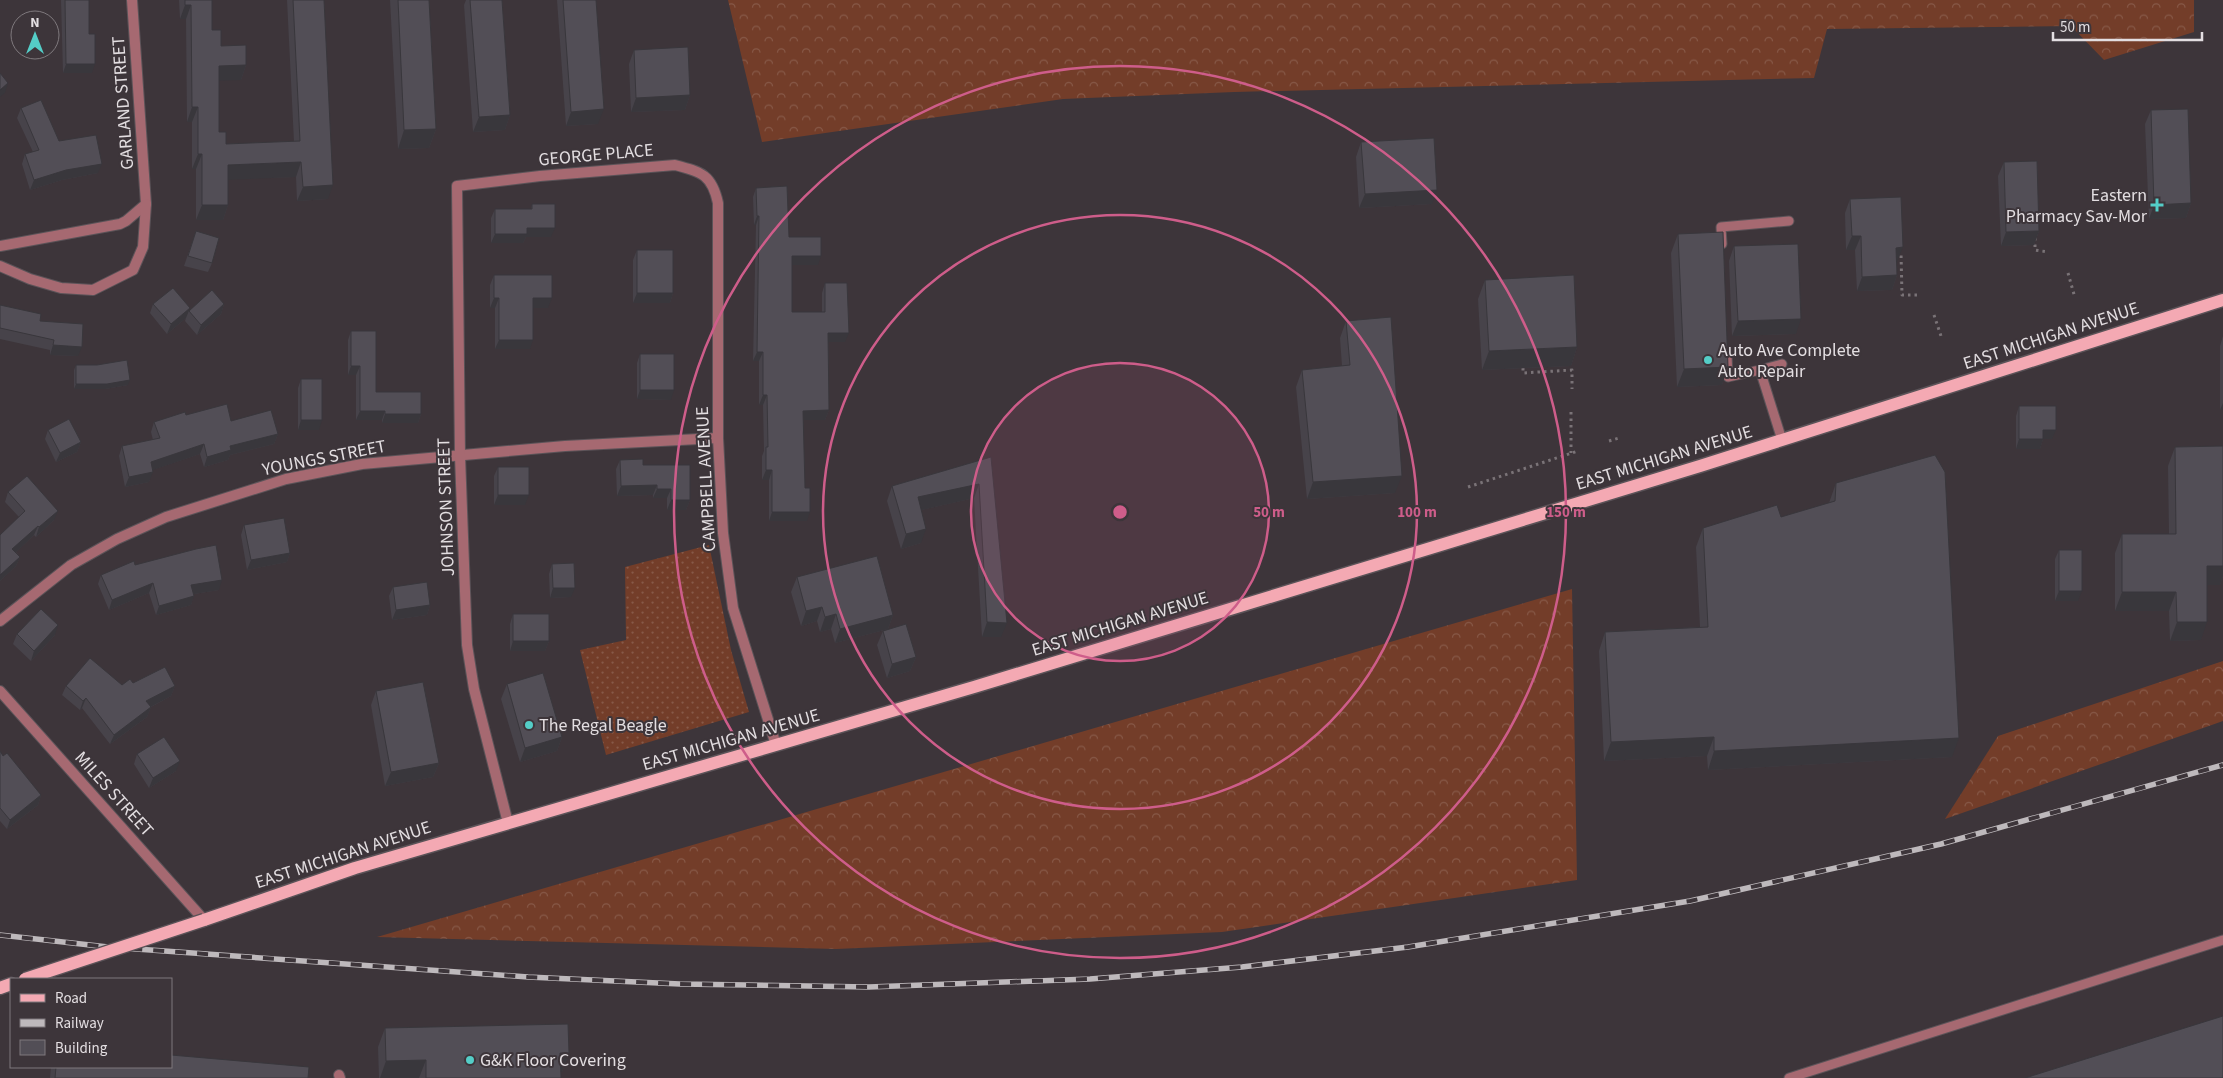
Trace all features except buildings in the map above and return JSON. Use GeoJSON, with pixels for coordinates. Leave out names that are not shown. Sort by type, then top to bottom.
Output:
{"type":"FeatureCollection","features":[{"type":"Feature","properties":{"kind":"main road","name":"EAST MICHIGAN AVENUE"},"geometry":{"type":"LineString","coordinates":[[28,978],[355,868],[1202,619],[1782,440],[2223,300]]}},
{"type":"Feature","properties":{"kind":"street","name":"GARLAND STREET"},"geometry":{"type":"LineString","coordinates":[[0,266],[30,279],[61,288],[93,290],[133,270],[143,247],[146,204],[132,0]]}},
{"type":"Feature","properties":{"kind":"street","name":"GEORGE PLACE"},"geometry":{"type":"LineString","coordinates":[[457,186],[540,176],[675,165],[697,171],[714,185],[718,203]]}},
{"type":"Feature","properties":{"kind":"street","name":"JOHNSON STREET"},"geometry":{"type":"LineString","coordinates":[[457,186],[460,456],[467,645],[474,689],[508,823]]}},
{"type":"Feature","properties":{"kind":"street","name":"CAMPBELL AVENUE"},"geometry":{"type":"LineString","coordinates":[[718,203],[718,438],[723,533],[733,608],[776,745]]}},
{"type":"Feature","properties":{"kind":"street"},"geometry":{"type":"LineString","coordinates":[[0,246],[120,224],[146,204]]}},
{"type":"Feature","properties":{"kind":"street","name":"YOUNGS STREET"},"geometry":{"type":"LineString","coordinates":[[0,621],[71,565],[117,539],[166,517],[295,477],[362,464],[565,446],[718,438]]}},
{"type":"Feature","properties":{"kind":"street","name":"MILES STREET"},"geometry":{"type":"LineString","coordinates":[[0,691],[204,920]]}},
{"type":"Feature","properties":{"kind":"lane"},"geometry":{"type":"LineString","coordinates":[[1722,255],[1721,227],[1789,221]]}},
{"type":"Feature","properties":{"kind":"lane"},"geometry":{"type":"LineString","coordinates":[[1727,349],[1728,378],[1782,364]]}},
{"type":"Feature","properties":{"kind":"lane"},"geometry":{"type":"LineString","coordinates":[[1760,370],[1782,440]]}},
{"type":"Feature","properties":{"kind":"lane"},"geometry":{"type":"LineString","coordinates":[[1789,1078],[2223,940]]}},
{"type":"Feature","properties":{"kind":"path"},"geometry":{"type":"LineString","coordinates":[[2035,232],[2036,250],[2048,252]]}},
{"type":"Feature","properties":{"kind":"path"},"geometry":{"type":"LineString","coordinates":[[1897,253],[1901,253],[1902,295],[1918,295]]}},
{"type":"Feature","properties":{"kind":"path"},"geometry":{"type":"LineString","coordinates":[[2068,273],[2075,298]]}},
{"type":"Feature","properties":{"kind":"path"},"geometry":{"type":"LineString","coordinates":[[1934,315],[1942,340]]}},
{"type":"Feature","properties":{"kind":"path"},"geometry":{"type":"LineString","coordinates":[[1523,368],[1523,373],[1572,370],[1572,389]]}},
{"type":"Feature","properties":{"kind":"path"},"geometry":{"type":"LineString","coordinates":[[1571,412],[1571,453]]}},
{"type":"Feature","properties":{"kind":"path"},"geometry":{"type":"LineString","coordinates":[[1609,441],[1619,438]]}},
{"type":"Feature","properties":{"kind":"path"},"geometry":{"type":"LineString","coordinates":[[1468,487],[1578,451]]}},
{"type":"Feature","properties":{"kind":"green space"},"geometry":{"type":"Polygon","coordinates":[[[728,0],[2194,0],[2194,32],[2104,60],[2071,26],[1827,29],[1814,78],[1234,92],[1063,99],[762,142],[728,0]]]}},
{"type":"Feature","properties":{"kind":"green space"},"geometry":{"type":"Polygon","coordinates":[[[709,545],[731,650],[749,712],[606,755],[580,650],[626,640],[625,567],[709,545]]]}},
{"type":"Feature","properties":{"kind":"green space"},"geometry":{"type":"Polygon","coordinates":[[[1572,589],[1577,880],[1222,932],[836,949],[377,937],[1572,589]]]}},
{"type":"Feature","properties":{"kind":"green space"},"geometry":{"type":"Polygon","coordinates":[[[2223,661],[2223,721],[1945,819],[1998,736],[2223,661]]]}},
{"type":"Feature","properties":{"kind":"railway"},"geometry":{"type":"LineString","coordinates":[[0,935],[108,947],[528,977],[680,984],[869,987],[1090,979],[1242,967],[1408,947],[1690,901],[1941,844],[2223,765]]}},
{"type":"Feature","properties":{"kind":"place","name":"Eastern Pharmacy Sav-Mor"},"geometry":{"type":"Point","coordinates":[2157,205]}},
{"type":"Feature","properties":{"kind":"place","name":"Auto Ave Complete Auto Repair"},"geometry":{"type":"Point","coordinates":[1708,360]}},
{"type":"Feature","properties":{"kind":"place","name":"The Regal Beagle"},"geometry":{"type":"Point","coordinates":[529,725]}},
{"type":"Feature","properties":{"kind":"place","name":"G&K Floor Covering"},"geometry":{"type":"Point","coordinates":[470,1060]}}]}
